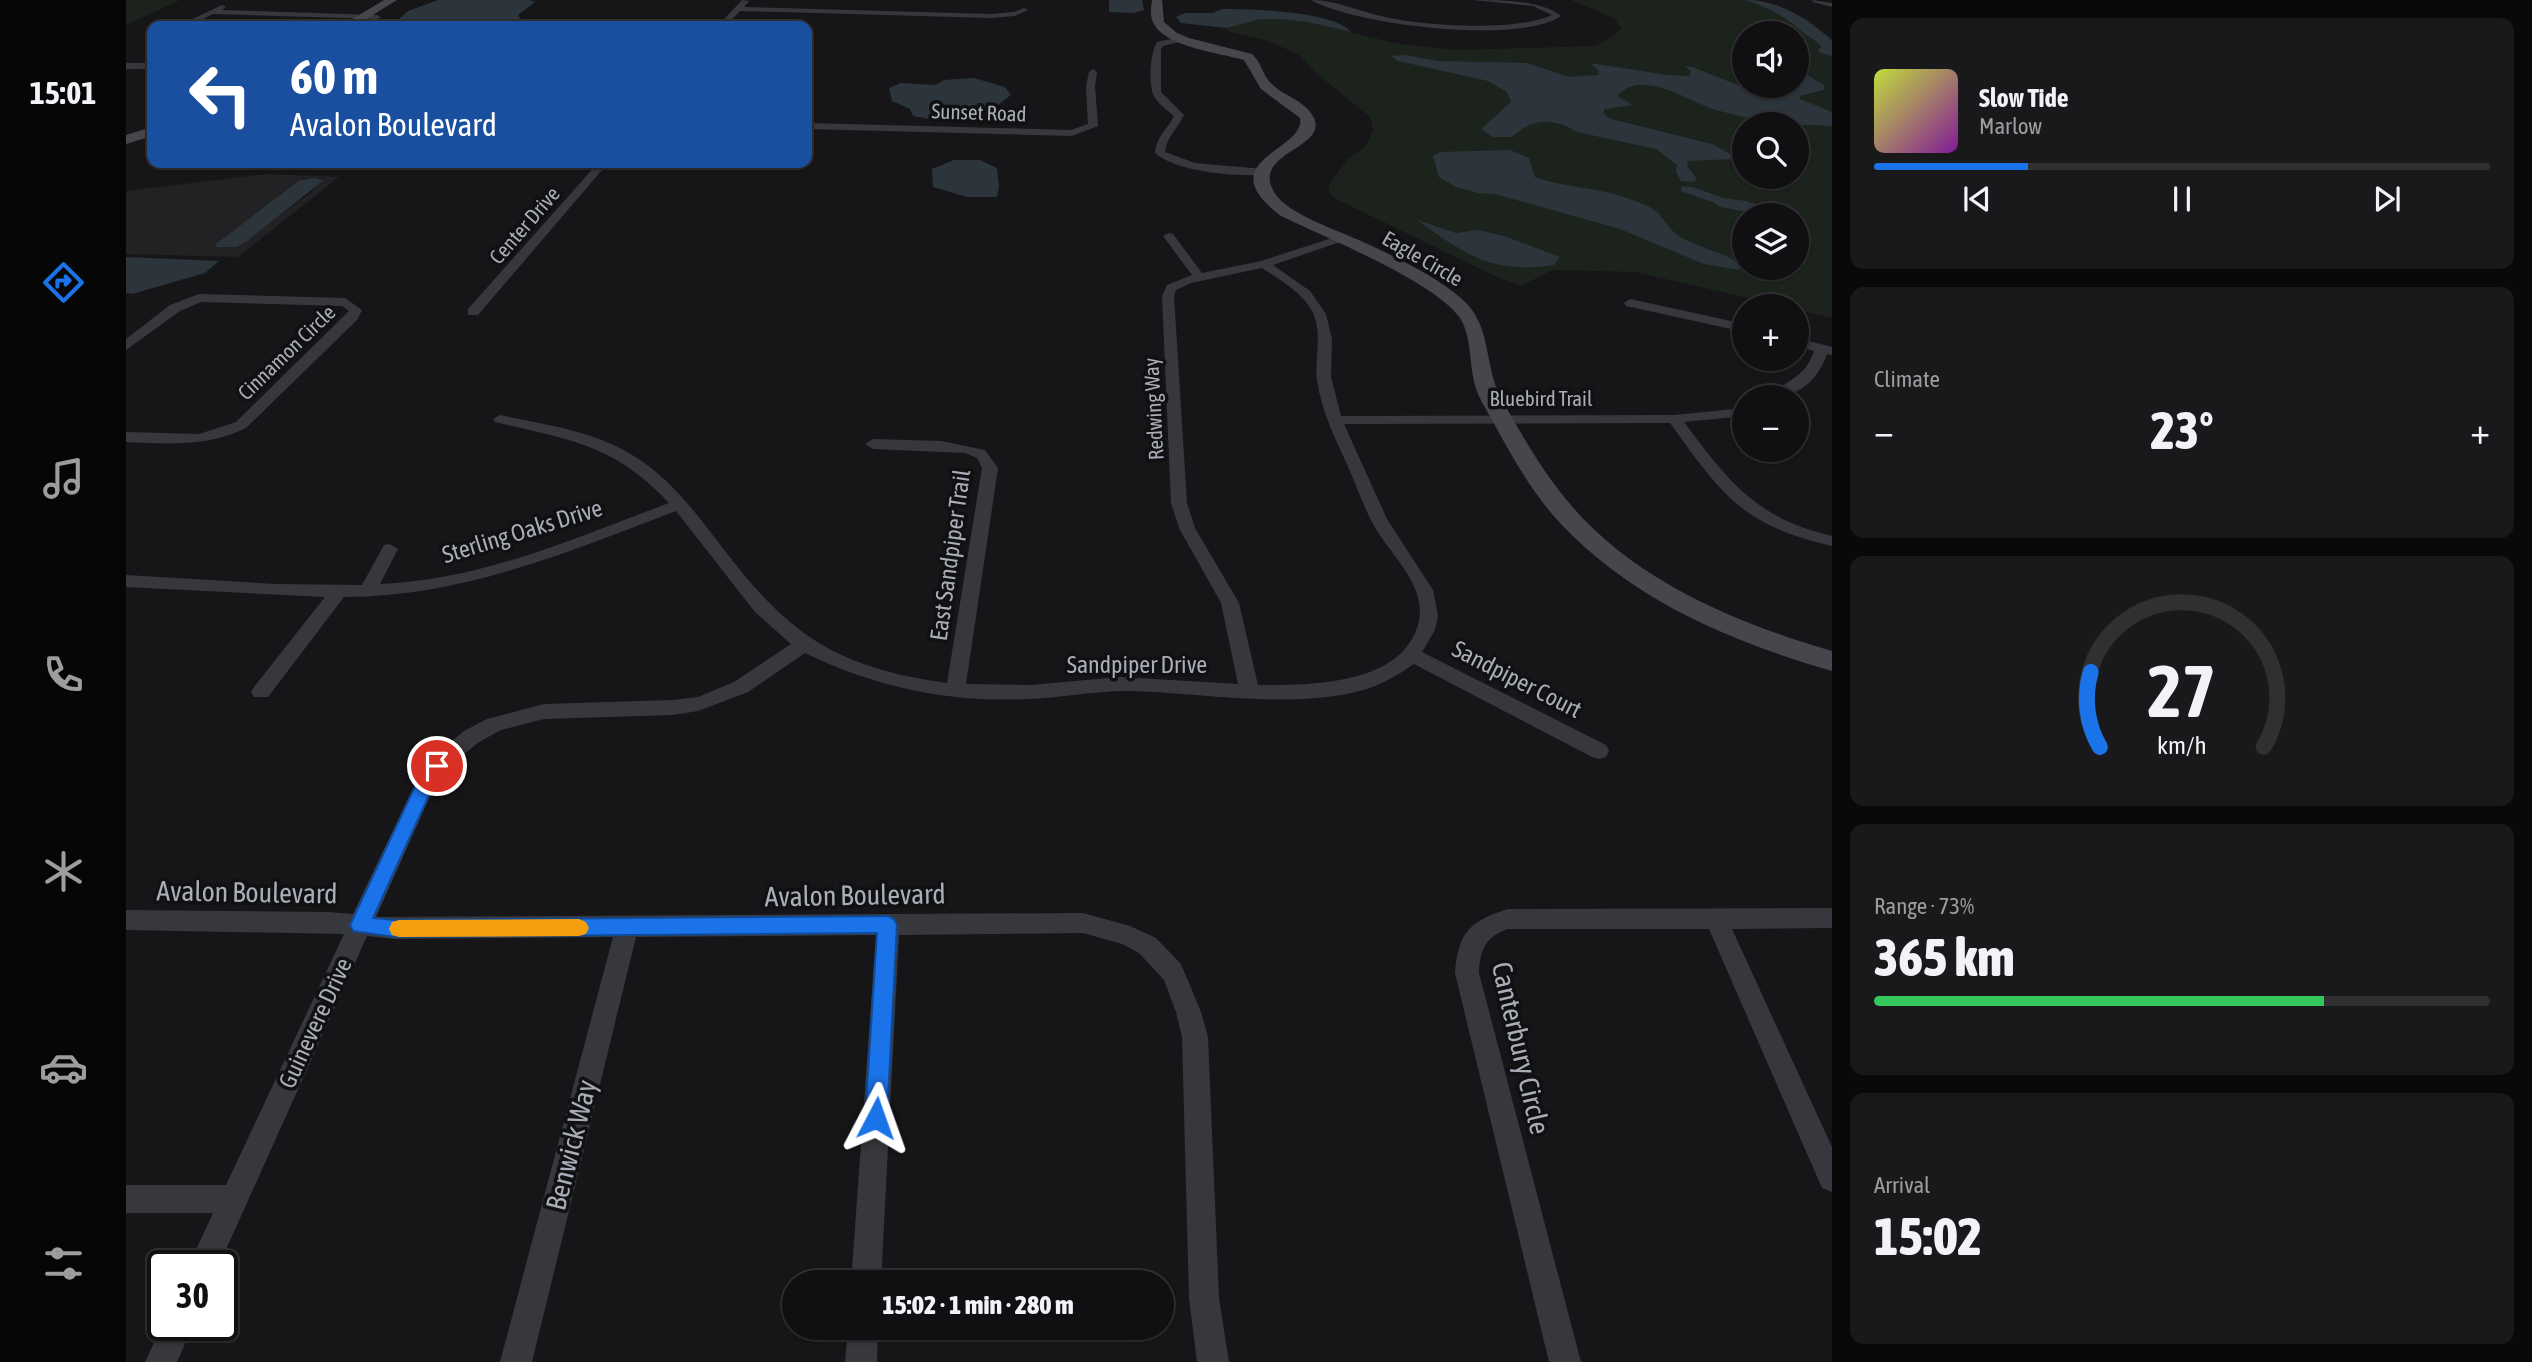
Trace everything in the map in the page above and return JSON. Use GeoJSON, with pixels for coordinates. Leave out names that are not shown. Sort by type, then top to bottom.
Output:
{"type":"FeatureCollection","features":[{"type":"Feature","properties":{"kind":"street"},"geometry":{"type":"LineString","coordinates":[[192,21],[236,0]]}},
{"type":"Feature","properties":{"kind":"street"},"geometry":{"type":"LineString","coordinates":[[363,21],[392,0]]}},
{"type":"Feature","properties":{"kind":"street"},"geometry":{"type":"LineString","coordinates":[[211,12],[363,21],[377,18],[407,0]]}},
{"type":"Feature","properties":{"kind":"street"},"geometry":{"type":"LineString","coordinates":[[727,21],[746,0]]}},
{"type":"Feature","properties":{"kind":"street"},"geometry":{"type":"LineString","coordinates":[[1157,0],[1160,26],[1180,39],[1248,57],[1255,63],[1257,74],[1265,85],[1307,118],[1304,135],[1272,157],[1264,172],[1194,165],[1168,159],[1160,153],[1161,141],[1172,130],[1179,115],[1160,99],[1156,92],[1157,48],[1160,44],[1180,39]]}},
{"type":"Feature","properties":{"kind":"street"},"geometry":{"type":"LineString","coordinates":[[1315,0],[1400,23],[1421,25],[1516,25],[1548,22],[1558,16],[1555,12],[1537,5],[1477,0]]}},
{"type":"Feature","properties":{"kind":"street"},"geometry":{"type":"LineString","coordinates":[[1816,0],[1832,5]]}},
{"type":"Feature","properties":{"kind":"street"},"geometry":{"type":"LineString","coordinates":[[738,9],[991,16],[1015,15],[1024,10]]}},
{"type":"Feature","properties":{"kind":"street"},"geometry":{"type":"LineString","coordinates":[[126,66],[147,66]]}},
{"type":"Feature","properties":{"kind":"street","name":"Sunset Road"},"geometry":{"type":"LineString","coordinates":[[812,126],[1072,134],[1093,127],[1095,119],[1088,89],[1093,72]]}},
{"type":"Feature","properties":{"kind":"street"},"geometry":{"type":"LineString","coordinates":[[126,133],[147,126]]}},
{"type":"Feature","properties":{"kind":"street"},"geometry":{"type":"LineString","coordinates":[[126,140],[147,133]]}},
{"type":"Feature","properties":{"kind":"street","name":"Center Drive"},"geometry":{"type":"LineString","coordinates":[[473,313],[599,168]]}},
{"type":"Feature","properties":{"kind":"street","name":"Eagle Circle"},"geometry":{"type":"LineString","coordinates":[[1264,172],[1264,192],[1276,206],[1431,285],[1462,308],[1475,333],[1481,376],[1502,418],[1548,492],[1568,516],[1606,552],[1654,586],[1689,606],[1779,645],[1832,661]]}},
{"type":"Feature","properties":{"kind":"street"},"geometry":{"type":"LineString","coordinates":[[1169,236],[1199,277]]}},
{"type":"Feature","properties":{"kind":"street","name":"Redwing Way"},"geometry":{"type":"LineString","coordinates":[[1249,690],[1230,603],[1187,528],[1179,503],[1168,296],[1171,288],[1178,283],[1264,264],[1339,239]]}},
{"type":"Feature","properties":{"kind":"street","name":"Sandpiper Drive"},"geometry":{"type":"LineString","coordinates":[[500,419],[592,441],[635,463],[678,505],[766,612],[804,644],[836,661],[877,675],[955,690],[1020,692],[1119,684],[1305,692],[1338,690],[1365,684],[1390,672],[1412,655],[1426,631],[1428,612],[1423,586],[1374,511],[1336,420],[1324,381],[1325,325],[1322,313],[1301,289],[1264,264]]}},
{"type":"Feature","properties":{"kind":"street","name":"Cinnamon Circle"},"geometry":{"type":"LineString","coordinates":[[126,346],[175,308],[199,298],[345,302],[356,310],[352,317],[241,425],[226,434],[196,441],[126,437]]}},
{"type":"Feature","properties":{"kind":"street"},"geometry":{"type":"LineString","coordinates":[[1630,303],[1732,325]]}},
{"type":"Feature","properties":{"kind":"street"},"geometry":{"type":"LineString","coordinates":[[1796,385],[1808,377],[1827,349],[1809,345]]}},
{"type":"Feature","properties":{"kind":"street","name":"Bluebird Trail"},"geometry":{"type":"LineString","coordinates":[[1336,420],[1674,419],[1732,413]]}},
{"type":"Feature","properties":{"kind":"street"},"geometry":{"type":"LineString","coordinates":[[1674,419],[1725,487],[1744,505],[1798,534],[1832,541]]}},
{"type":"Feature","properties":{"kind":"street","name":"East Sandpiper Trail"},"geometry":{"type":"LineString","coordinates":[[873,444],[961,448],[977,452],[986,458],[990,468],[955,690]]}},
{"type":"Feature","properties":{"kind":"street","name":"Sterling Oaks Drive"},"geometry":{"type":"LineString","coordinates":[[126,581],[338,593],[426,586],[539,556],[678,505]]}},
{"type":"Feature","properties":{"kind":"street"},"geometry":{"type":"LineString","coordinates":[[368,591],[390,549]]}},
{"type":"Feature","properties":{"kind":"street"},"geometry":{"type":"LineString","coordinates":[[261,692],[338,593]]}},
{"type":"Feature","properties":{"kind":"street","name":"Guinevere Drive"},"geometry":{"type":"LineString","coordinates":[[211,1250],[428,778],[447,754],[469,737],[526,713],[559,709],[671,708],[698,704],[728,695],[752,684],[804,644]]}},
{"type":"Feature","properties":{"kind":"street","name":"Sandpiper Court"},"geometry":{"type":"LineString","coordinates":[[1412,655],[1599,751]]}},
{"type":"Feature","properties":{"kind":"street"},"geometry":{"type":"LineString","coordinates":[[1716,918],[1832,1178]]}},
{"type":"Feature","properties":{"kind":"street","name":"Canterbury Circle"},"geometry":{"type":"LineString","coordinates":[[1565,1362],[1467,973],[1468,951],[1475,936],[1490,924],[1508,919],[1832,918]]}},
{"type":"Feature","properties":{"kind":"street","name":"Avalon Boulevard"},"geometry":{"type":"LineString","coordinates":[[126,920],[360,925],[395,929],[1083,923],[1116,929],[1149,945],[1171,969],[1187,997],[1195,1037],[1204,1298],[1213,1362]]}},
{"type":"Feature","properties":{"kind":"street"},"geometry":{"type":"LineString","coordinates":[[867,1270],[888,925]]}},
{"type":"Feature","properties":{"kind":"street","name":"Benwick Way"},"geometry":{"type":"LineString","coordinates":[[516,1362],[626,928]]}},
{"type":"Feature","properties":{"kind":"street"},"geometry":{"type":"LineString","coordinates":[[126,1199],[234,1199]]}},
{"type":"Feature","properties":{"kind":"street"},"geometry":{"type":"LineString","coordinates":[[861,1362],[862,1340]]}},
{"type":"Feature","properties":{"kind":"street"},"geometry":{"type":"LineString","coordinates":[[161,1362],[171,1341]]}},
{"type":"Feature","properties":{"kind":"shaded area"},"geometry":{"type":"Polygon","coordinates":[[[126,0],[180,0],[126,25],[126,0]]]}},
{"type":"Feature","properties":{"kind":"shaded area"},"geometry":{"type":"Polygon","coordinates":[[[438,0],[535,2],[518,15],[521,19],[518,21],[397,21],[408,11],[438,0]]]}},
{"type":"Feature","properties":{"kind":"shaded area"},"geometry":{"type":"Polygon","coordinates":[[[1109,0],[1142,0],[1144,10],[1134,13],[1109,12],[1109,0]]]}},
{"type":"Feature","properties":{"kind":"shaded area"},"geometry":{"type":"Polygon","coordinates":[[[1571,0],[1758,0],[1809,20],[1832,40],[1832,318],[1809,313],[1809,294],[1732,294],[1635,272],[1552,270],[1521,286],[1495,276],[1332,197],[1328,186],[1348,159],[1366,146],[1373,130],[1370,117],[1316,73],[1298,54],[1265,40],[1230,32],[1227,28],[1260,19],[1280,19],[1307,22],[1399,44],[1458,50],[1596,46],[1615,35],[1621,28],[1614,18],[1571,0]]]}},
{"type":"Feature","properties":{"kind":"shaded area"},"geometry":{"type":"Polygon","coordinates":[[[1745,0],[1770,3],[1807,21],[1788,21],[1767,8],[1745,0]]]}},
{"type":"Feature","properties":{"kind":"shaded area"},"geometry":{"type":"Polygon","coordinates":[[[1222,9],[1310,15],[1342,25],[1351,32],[1280,19],[1260,19],[1227,28],[1181,23],[1176,17],[1185,13],[1213,13],[1222,9]]]}},
{"type":"Feature","properties":{"kind":"shaded area"},"geometry":{"type":"Polygon","coordinates":[[[1809,23],[1832,40],[1832,56],[1818,52],[1821,46],[1809,36],[1809,23]]]}},
{"type":"Feature","properties":{"kind":"shaded area"},"geometry":{"type":"Polygon","coordinates":[[[1405,55],[1438,61],[1527,63],[1569,77],[1598,75],[1599,71],[1590,63],[1689,76],[1691,71],[1685,66],[1692,67],[1732,83],[1732,98],[1800,98],[1832,112],[1832,126],[1809,125],[1809,112],[1732,112],[1732,114],[1709,108],[1660,87],[1637,85],[1626,89],[1617,96],[1633,105],[1604,109],[1604,114],[1611,119],[1712,144],[1732,155],[1732,159],[1688,161],[1687,166],[1697,179],[1694,182],[1681,181],[1676,172],[1677,165],[1656,149],[1577,132],[1560,124],[1535,123],[1512,137],[1493,137],[1481,129],[1511,102],[1507,92],[1488,81],[1398,61],[1391,56],[1405,55]]]}},
{"type":"Feature","properties":{"kind":"shaded area"},"geometry":{"type":"Polygon","coordinates":[[[1809,76],[1824,85],[1824,90],[1809,94],[1809,76]]]}},
{"type":"Feature","properties":{"kind":"shaded area"},"geometry":{"type":"Polygon","coordinates":[[[974,78],[1005,87],[1011,95],[981,118],[936,120],[913,116],[910,109],[892,101],[889,88],[901,83],[935,85],[944,80],[974,78]]]}},
{"type":"Feature","properties":{"kind":"shaded area"},"geometry":{"type":"Polygon","coordinates":[[[1510,150],[1529,158],[1535,177],[1613,194],[1647,205],[1679,236],[1732,259],[1732,269],[1704,264],[1620,229],[1495,194],[1456,187],[1439,177],[1433,156],[1440,152],[1510,150]]]}},
{"type":"Feature","properties":{"kind":"shaded area"},"geometry":{"type":"Polygon","coordinates":[[[954,160],[980,160],[997,168],[997,197],[967,197],[933,187],[932,169],[954,160]]]}},
{"type":"Feature","properties":{"kind":"shaded area"},"geometry":{"type":"Polygon","coordinates":[[[267,174],[339,177],[238,257],[126,254],[126,191],[267,174]],[[323,178],[300,180],[237,246],[312,192],[323,178]]]}},
{"type":"Feature","properties":{"kind":"shaded area"},"geometry":{"type":"Polygon","coordinates":[[[300,180],[324,180],[248,240],[237,247],[216,247],[216,244],[300,180]]]}},
{"type":"Feature","properties":{"kind":"shaded area"},"geometry":{"type":"Polygon","coordinates":[[[1682,186],[1693,187],[1723,198],[1752,203],[1732,203],[1732,209],[1681,191],[1682,186]]]}},
{"type":"Feature","properties":{"kind":"shaded area"},"geometry":{"type":"Polygon","coordinates":[[[1417,220],[1456,233],[1478,230],[1504,236],[1560,257],[1554,265],[1513,267],[1496,264],[1465,252],[1417,220]]]}},
{"type":"Feature","properties":{"kind":"shaded area"},"geometry":{"type":"Polygon","coordinates":[[[126,257],[219,261],[205,273],[132,294],[126,293],[126,257]]]}},
{"type":"Feature","properties":{"kind":"slow traffic"},"geometry":{"type":"LineString","coordinates":[[399,929],[579,928]]}},
{"type":"Feature","properties":{"kind":"route"},"geometry":{"type":"LineString","coordinates":[[437,766],[428,778],[360,925],[395,929],[888,925],[876,1118]]}}]}
